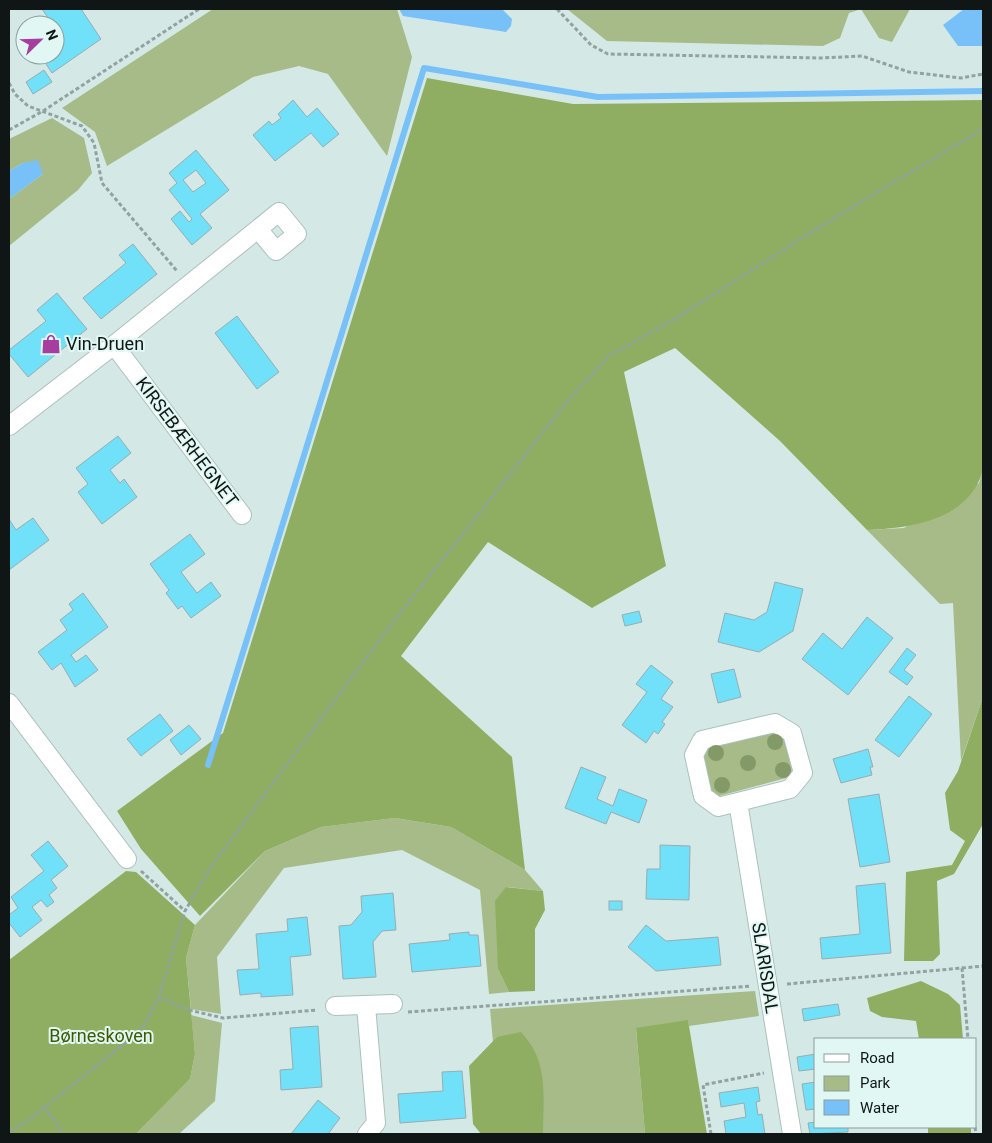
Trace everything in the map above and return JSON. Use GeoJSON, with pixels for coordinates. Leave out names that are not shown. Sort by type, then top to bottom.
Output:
{"type":"FeatureCollection","features":[{"type":"Feature","properties":{"kind":"street"},"geometry":{"type":"LineString","coordinates":[[9,426],[114,345],[258,229]]}},
{"type":"Feature","properties":{"kind":"street","name":"KIRSEBÆRHEGNET"},"geometry":{"type":"LineString","coordinates":[[114,345],[242,515]]}},
{"type":"Feature","properties":{"kind":"street"},"geometry":{"type":"LineString","coordinates":[[9,704],[127,859]]}},
{"type":"Feature","properties":{"kind":"street"},"geometry":{"type":"LineString","coordinates":[[775,723],[792,733],[803,773],[790,789],[738,802],[718,807],[703,796],[694,755],[702,740],[775,723]]}},
{"type":"Feature","properties":{"kind":"street","name":"SLARISDAL"},"geometry":{"type":"LineString","coordinates":[[738,802],[792,1134]]}},
{"type":"Feature","properties":{"kind":"street"},"geometry":{"type":"LineString","coordinates":[[335,1006],[393,1004]]}},
{"type":"Feature","properties":{"kind":"street"},"geometry":{"type":"LineString","coordinates":[[366,1006],[376,1123],[367,1134]]}},
{"type":"Feature","properties":{"kind":"path"},"geometry":{"type":"LineString","coordinates":[[9,130],[43,111],[199,9]]}},
{"type":"Feature","properties":{"kind":"path"},"geometry":{"type":"LineString","coordinates":[[557,9],[591,45],[608,54],[821,58],[862,56],[909,72],[961,78],[983,74]]}},
{"type":"Feature","properties":{"kind":"path"},"geometry":{"type":"LineString","coordinates":[[9,83],[15,94],[28,106],[82,126],[94,143],[102,183],[189,284]]}},
{"type":"Feature","properties":{"kind":"path"},"geometry":{"type":"LineString","coordinates":[[9,1131],[44,1107],[144,1025],[158,997],[184,911],[210,868],[393,622],[571,397],[609,356],[680,316],[829,221],[983,129]]}},
{"type":"Feature","properties":{"kind":"path"},"geometry":{"type":"LineString","coordinates":[[127,859],[184,911]]}},
{"type":"Feature","properties":{"kind":"path"},"geometry":{"type":"LineString","coordinates":[[393,1004],[405,1012],[983,966]]}},
{"type":"Feature","properties":{"kind":"path"},"geometry":{"type":"LineString","coordinates":[[962,968],[968,1038]]}},
{"type":"Feature","properties":{"kind":"path"},"geometry":{"type":"LineString","coordinates":[[158,997],[189,1010],[223,1018],[328,1009],[335,1006]]}},
{"type":"Feature","properties":{"kind":"path"},"geometry":{"type":"LineString","coordinates":[[711,1134],[703,1085],[782,1070]]}},
{"type":"Feature","properties":{"kind":"path"},"geometry":{"type":"LineString","coordinates":[[44,1107],[64,1134]]}},
{"type":"Feature","properties":{"kind":"green space"},"geometry":{"type":"Polygon","coordinates":[[[213,9],[397,9],[412,57],[387,156],[328,74],[299,66],[253,77],[107,166],[95,132],[62,108],[213,9]]]}},
{"type":"Feature","properties":{"kind":"green space"},"geometry":{"type":"Polygon","coordinates":[[[567,9],[861,9],[849,13],[840,38],[823,46],[607,41],[567,9]]]}},
{"type":"Feature","properties":{"kind":"green space"},"geometry":{"type":"Polygon","coordinates":[[[861,9],[910,9],[892,42],[879,38],[861,9]]]}},
{"type":"Feature","properties":{"kind":"green space"},"geometry":{"type":"Polygon","coordinates":[[[427,78],[573,104],[983,100],[983,470],[976,487],[965,500],[937,518],[902,527],[867,530],[780,441],[675,348],[624,372],[666,566],[592,608],[488,542],[401,656],[512,757],[525,870],[451,827],[395,818],[321,827],[265,851],[200,916],[141,849],[117,811],[223,733],[427,78]]]}},
{"type":"Feature","properties":{"kind":"green space"},"geometry":{"type":"Polygon","coordinates":[[[52,118],[84,138],[92,173],[78,190],[9,246],[9,199],[43,174],[23,163],[9,171],[9,139],[52,118]]]}},
{"type":"Feature","properties":{"kind":"green space"},"geometry":{"type":"Polygon","coordinates":[[[983,470],[983,697],[961,761],[953,603],[940,604],[867,530],[904,528],[979,483],[983,470]]]}},
{"type":"Feature","properties":{"kind":"green space"},"geometry":{"type":"Polygon","coordinates":[[[983,697],[983,824],[954,874],[937,881],[940,954],[933,961],[904,961],[906,872],[952,865],[965,841],[950,830],[945,793],[958,771],[983,697]]]}},
{"type":"Feature","properties":{"kind":"green space"},"geometry":{"type":"Polygon","coordinates":[[[776,732],[784,738],[792,771],[786,778],[719,796],[711,791],[703,756],[709,748],[776,732]]]}},
{"type":"Feature","properties":{"kind":"green space"},"geometry":{"type":"Polygon","coordinates":[[[395,818],[451,827],[525,870],[543,891],[507,887],[498,969],[509,992],[489,994],[480,890],[402,850],[284,868],[217,957],[221,1014],[191,1009],[186,958],[195,925],[265,851],[321,827],[395,818]]]}},
{"type":"Feature","properties":{"kind":"green space","name":"Børneskoven"},"geometry":{"type":"Polygon","coordinates":[[[126,871],[136,872],[195,925],[186,958],[195,1054],[190,1079],[136,1134],[9,1134],[9,960],[126,871]]]}},
{"type":"Feature","properties":{"kind":"green space"},"geometry":{"type":"Polygon","coordinates":[[[506,887],[543,891],[545,910],[535,929],[535,991],[509,992],[498,969],[495,901],[506,887]]]}},
{"type":"Feature","properties":{"kind":"green space"},"geometry":{"type":"Polygon","coordinates":[[[921,981],[948,994],[960,1005],[963,1038],[919,1038],[916,1021],[882,1017],[870,1011],[867,998],[921,981]]]}},
{"type":"Feature","properties":{"kind":"green space"},"geometry":{"type":"Polygon","coordinates":[[[755,991],[759,1016],[689,1026],[688,1021],[636,1029],[645,1134],[543,1134],[543,1093],[497,1037],[493,1042],[490,1009],[755,991]]]}},
{"type":"Feature","properties":{"kind":"green space"},"geometry":{"type":"Polygon","coordinates":[[[191,1015],[222,1023],[215,1101],[179,1134],[136,1134],[190,1079],[195,1054],[191,1015]]]}},
{"type":"Feature","properties":{"kind":"green space"},"geometry":{"type":"Polygon","coordinates":[[[688,1020],[707,1134],[645,1134],[636,1028],[688,1020]]]}},
{"type":"Feature","properties":{"kind":"green space"},"geometry":{"type":"Polygon","coordinates":[[[521,1032],[534,1049],[539,1061],[544,1092],[543,1134],[481,1134],[473,1124],[469,1066],[497,1037],[521,1032]]]}},
{"type":"Feature","properties":{"kind":"green space"},"geometry":{"type":"Polygon","coordinates":[[[928,1128],[971,1128],[971,1134],[928,1134],[928,1128]]]}},
{"type":"Feature","properties":{"kind":"water"},"geometry":{"type":"Polygon","coordinates":[[[399,9],[502,9],[512,19],[511,26],[506,32],[403,16],[399,9]]]}},
{"type":"Feature","properties":{"kind":"water"},"geometry":{"type":"Polygon","coordinates":[[[964,9],[983,9],[983,46],[958,46],[943,25],[964,9]]]}},
{"type":"Feature","properties":{"kind":"water"},"geometry":{"type":"Polygon","coordinates":[[[38,160],[43,174],[9,199],[9,171],[23,163],[38,160]]]}},
{"type":"Feature","properties":{"kind":"building"},"geometry":{"type":"Polygon","coordinates":[[[42,9],[81,9],[101,39],[65,64],[65,15],[46,15],[42,9]]]}},
{"type":"Feature","properties":{"kind":"building"},"geometry":{"type":"Polygon","coordinates":[[[47,65],[64,65],[52,73],[47,65]]]}},
{"type":"Feature","properties":{"kind":"building"},"geometry":{"type":"Polygon","coordinates":[[[44,70],[52,82],[33,94],[26,82],[44,70]]]}},
{"type":"Feature","properties":{"kind":"building"},"geometry":{"type":"Polygon","coordinates":[[[293,100],[307,117],[317,108],[339,134],[323,147],[311,133],[275,161],[253,135],[269,121],[272,125],[281,118],[278,114],[293,100]]]}},
{"type":"Feature","properties":{"kind":"building"},"geometry":{"type":"Polygon","coordinates":[[[196,150],[229,190],[200,214],[212,228],[192,245],[171,219],[180,211],[189,222],[192,219],[169,190],[177,183],[169,173],[196,150]],[[196,170],[183,180],[193,192],[206,183],[196,170]]]}},
{"type":"Feature","properties":{"kind":"building"},"geometry":{"type":"Polygon","coordinates":[[[133,244],[157,274],[101,319],[83,298],[126,263],[119,255],[133,244]]]}},
{"type":"Feature","properties":{"kind":"building"},"geometry":{"type":"Polygon","coordinates":[[[57,293],[87,329],[28,377],[9,354],[9,350],[46,321],[37,310],[57,293]]]}},
{"type":"Feature","properties":{"kind":"building"},"geometry":{"type":"Polygon","coordinates":[[[237,316],[279,372],[257,389],[215,333],[237,316]]]}},
{"type":"Feature","properties":{"kind":"building"},"geometry":{"type":"Polygon","coordinates":[[[118,436],[131,453],[110,470],[120,483],[124,479],[137,497],[102,524],[78,492],[88,484],[76,468],[118,436]]]}},
{"type":"Feature","properties":{"kind":"building"},"geometry":{"type":"Polygon","coordinates":[[[33,518],[49,540],[9,570],[9,519],[16,530],[33,518]]]}},
{"type":"Feature","properties":{"kind":"building"},"geometry":{"type":"Polygon","coordinates":[[[190,534],[205,554],[181,572],[197,593],[211,582],[221,596],[191,618],[182,606],[178,609],[166,593],[169,590],[150,564],[190,534]]]}},
{"type":"Feature","properties":{"kind":"building"},"geometry":{"type":"Polygon","coordinates":[[[775,582],[803,589],[793,631],[759,652],[718,642],[725,613],[754,620],[767,612],[775,582]]]}},
{"type":"Feature","properties":{"kind":"building"},"geometry":{"type":"Polygon","coordinates":[[[83,593],[108,627],[71,655],[76,662],[86,655],[98,670],[75,687],[61,663],[52,670],[38,652],[67,630],[60,620],[73,610],[69,604],[83,593]]]}},
{"type":"Feature","properties":{"kind":"building"},"geometry":{"type":"Polygon","coordinates":[[[639,611],[642,622],[625,626],[622,615],[639,611]]]}},
{"type":"Feature","properties":{"kind":"building"},"geometry":{"type":"Polygon","coordinates":[[[867,617],[893,638],[848,695],[802,659],[823,633],[842,649],[867,617]]]}},
{"type":"Feature","properties":{"kind":"building"},"geometry":{"type":"Polygon","coordinates":[[[907,648],[916,655],[904,670],[913,677],[907,685],[889,672],[907,648]]]}},
{"type":"Feature","properties":{"kind":"building"},"geometry":{"type":"Polygon","coordinates":[[[651,665],[673,682],[661,699],[673,707],[662,722],[665,724],[658,734],[654,731],[646,743],[622,725],[647,692],[636,684],[651,665]]]}},
{"type":"Feature","properties":{"kind":"building"},"geometry":{"type":"Polygon","coordinates":[[[734,669],[741,697],[718,703],[711,674],[734,669]]]}},
{"type":"Feature","properties":{"kind":"building"},"geometry":{"type":"Polygon","coordinates":[[[909,696],[932,714],[899,757],[875,740],[909,696]]]}},
{"type":"Feature","properties":{"kind":"building"},"geometry":{"type":"Polygon","coordinates":[[[160,714],[173,731],[141,756],[127,739],[160,714]]]}},
{"type":"Feature","properties":{"kind":"building"},"geometry":{"type":"Polygon","coordinates":[[[189,725],[201,739],[181,755],[170,740],[189,725]]]}},
{"type":"Feature","properties":{"kind":"building"},"geometry":{"type":"Polygon","coordinates":[[[868,749],[873,767],[870,767],[872,775],[841,783],[833,759],[868,749]]]}},
{"type":"Feature","properties":{"kind":"building"},"geometry":{"type":"Polygon","coordinates":[[[581,767],[606,777],[597,799],[613,806],[619,789],[647,800],[639,823],[611,812],[606,824],[565,808],[581,767]]]}},
{"type":"Feature","properties":{"kind":"building"},"geometry":{"type":"Polygon","coordinates":[[[879,794],[890,862],[860,867],[848,799],[879,794]]]}},
{"type":"Feature","properties":{"kind":"building"},"geometry":{"type":"Polygon","coordinates":[[[48,841],[68,866],[51,880],[57,888],[49,895],[54,902],[47,907],[41,900],[32,907],[42,920],[20,937],[9,923],[9,915],[18,908],[11,897],[44,871],[31,855],[48,841]]]}},
{"type":"Feature","properties":{"kind":"building"},"geometry":{"type":"Polygon","coordinates":[[[660,845],[690,846],[689,900],[646,899],[647,869],[660,869],[660,845]]]}},
{"type":"Feature","properties":{"kind":"building"},"geometry":{"type":"Polygon","coordinates":[[[885,883],[891,953],[822,959],[820,938],[860,934],[856,886],[885,883]]]}},
{"type":"Feature","properties":{"kind":"building"},"geometry":{"type":"Polygon","coordinates":[[[393,893],[396,930],[382,931],[373,942],[376,977],[343,979],[339,926],[351,925],[362,912],[361,896],[393,893]]]}},
{"type":"Feature","properties":{"kind":"building"},"geometry":{"type":"Polygon","coordinates":[[[609,901],[622,901],[622,910],[609,910],[609,901]]]}},
{"type":"Feature","properties":{"kind":"building"},"geometry":{"type":"Polygon","coordinates":[[[307,917],[311,955],[290,957],[293,995],[261,997],[261,993],[240,995],[237,970],[259,969],[256,934],[288,931],[287,919],[307,917]]]}},
{"type":"Feature","properties":{"kind":"building"},"geometry":{"type":"Polygon","coordinates":[[[646,925],[666,941],[718,937],[721,965],[656,971],[628,947],[646,925]]]}},
{"type":"Feature","properties":{"kind":"building"},"geometry":{"type":"Polygon","coordinates":[[[469,932],[469,935],[478,935],[481,966],[412,972],[409,944],[450,940],[449,934],[469,932]]]}},
{"type":"Feature","properties":{"kind":"building"},"geometry":{"type":"Polygon","coordinates":[[[838,1004],[840,1015],[804,1021],[802,1009],[838,1004]]]}},
{"type":"Feature","properties":{"kind":"building"},"geometry":{"type":"Polygon","coordinates":[[[318,1026],[322,1087],[281,1090],[280,1070],[293,1069],[290,1028],[318,1026]]]}},
{"type":"Feature","properties":{"kind":"building"},"geometry":{"type":"Polygon","coordinates":[[[814,1054],[814,1069],[799,1071],[797,1057],[814,1054]]]}},
{"type":"Feature","properties":{"kind":"building"},"geometry":{"type":"Polygon","coordinates":[[[462,1071],[466,1118],[400,1123],[398,1094],[443,1091],[442,1072],[462,1071]]]}},
{"type":"Feature","properties":{"kind":"building"},"geometry":{"type":"Polygon","coordinates":[[[814,1082],[814,1109],[806,1110],[802,1084],[814,1082]]]}},
{"type":"Feature","properties":{"kind":"building"},"geometry":{"type":"Polygon","coordinates":[[[758,1087],[760,1101],[756,1102],[758,1115],[762,1114],[765,1134],[726,1134],[724,1121],[746,1117],[744,1103],[721,1107],[719,1093],[758,1087]]]}},
{"type":"Feature","properties":{"kind":"building"},"geometry":{"type":"Polygon","coordinates":[[[318,1100],[340,1118],[328,1134],[291,1134],[318,1100]]]}},
{"type":"Feature","properties":{"kind":"building"},"geometry":{"type":"Polygon","coordinates":[[[814,1122],[814,1128],[848,1128],[848,1132],[810,1134],[808,1123],[814,1122]]]}},
{"type":"Feature","properties":{"kind":"waterway"},"geometry":{"type":"LineString","coordinates":[[208,765],[424,68],[598,97],[983,91]]}},
{"type":"Feature","properties":{"kind":"place","name":"Vin-Druen"},"geometry":{"type":"Point","coordinates":[51,344]}}]}
